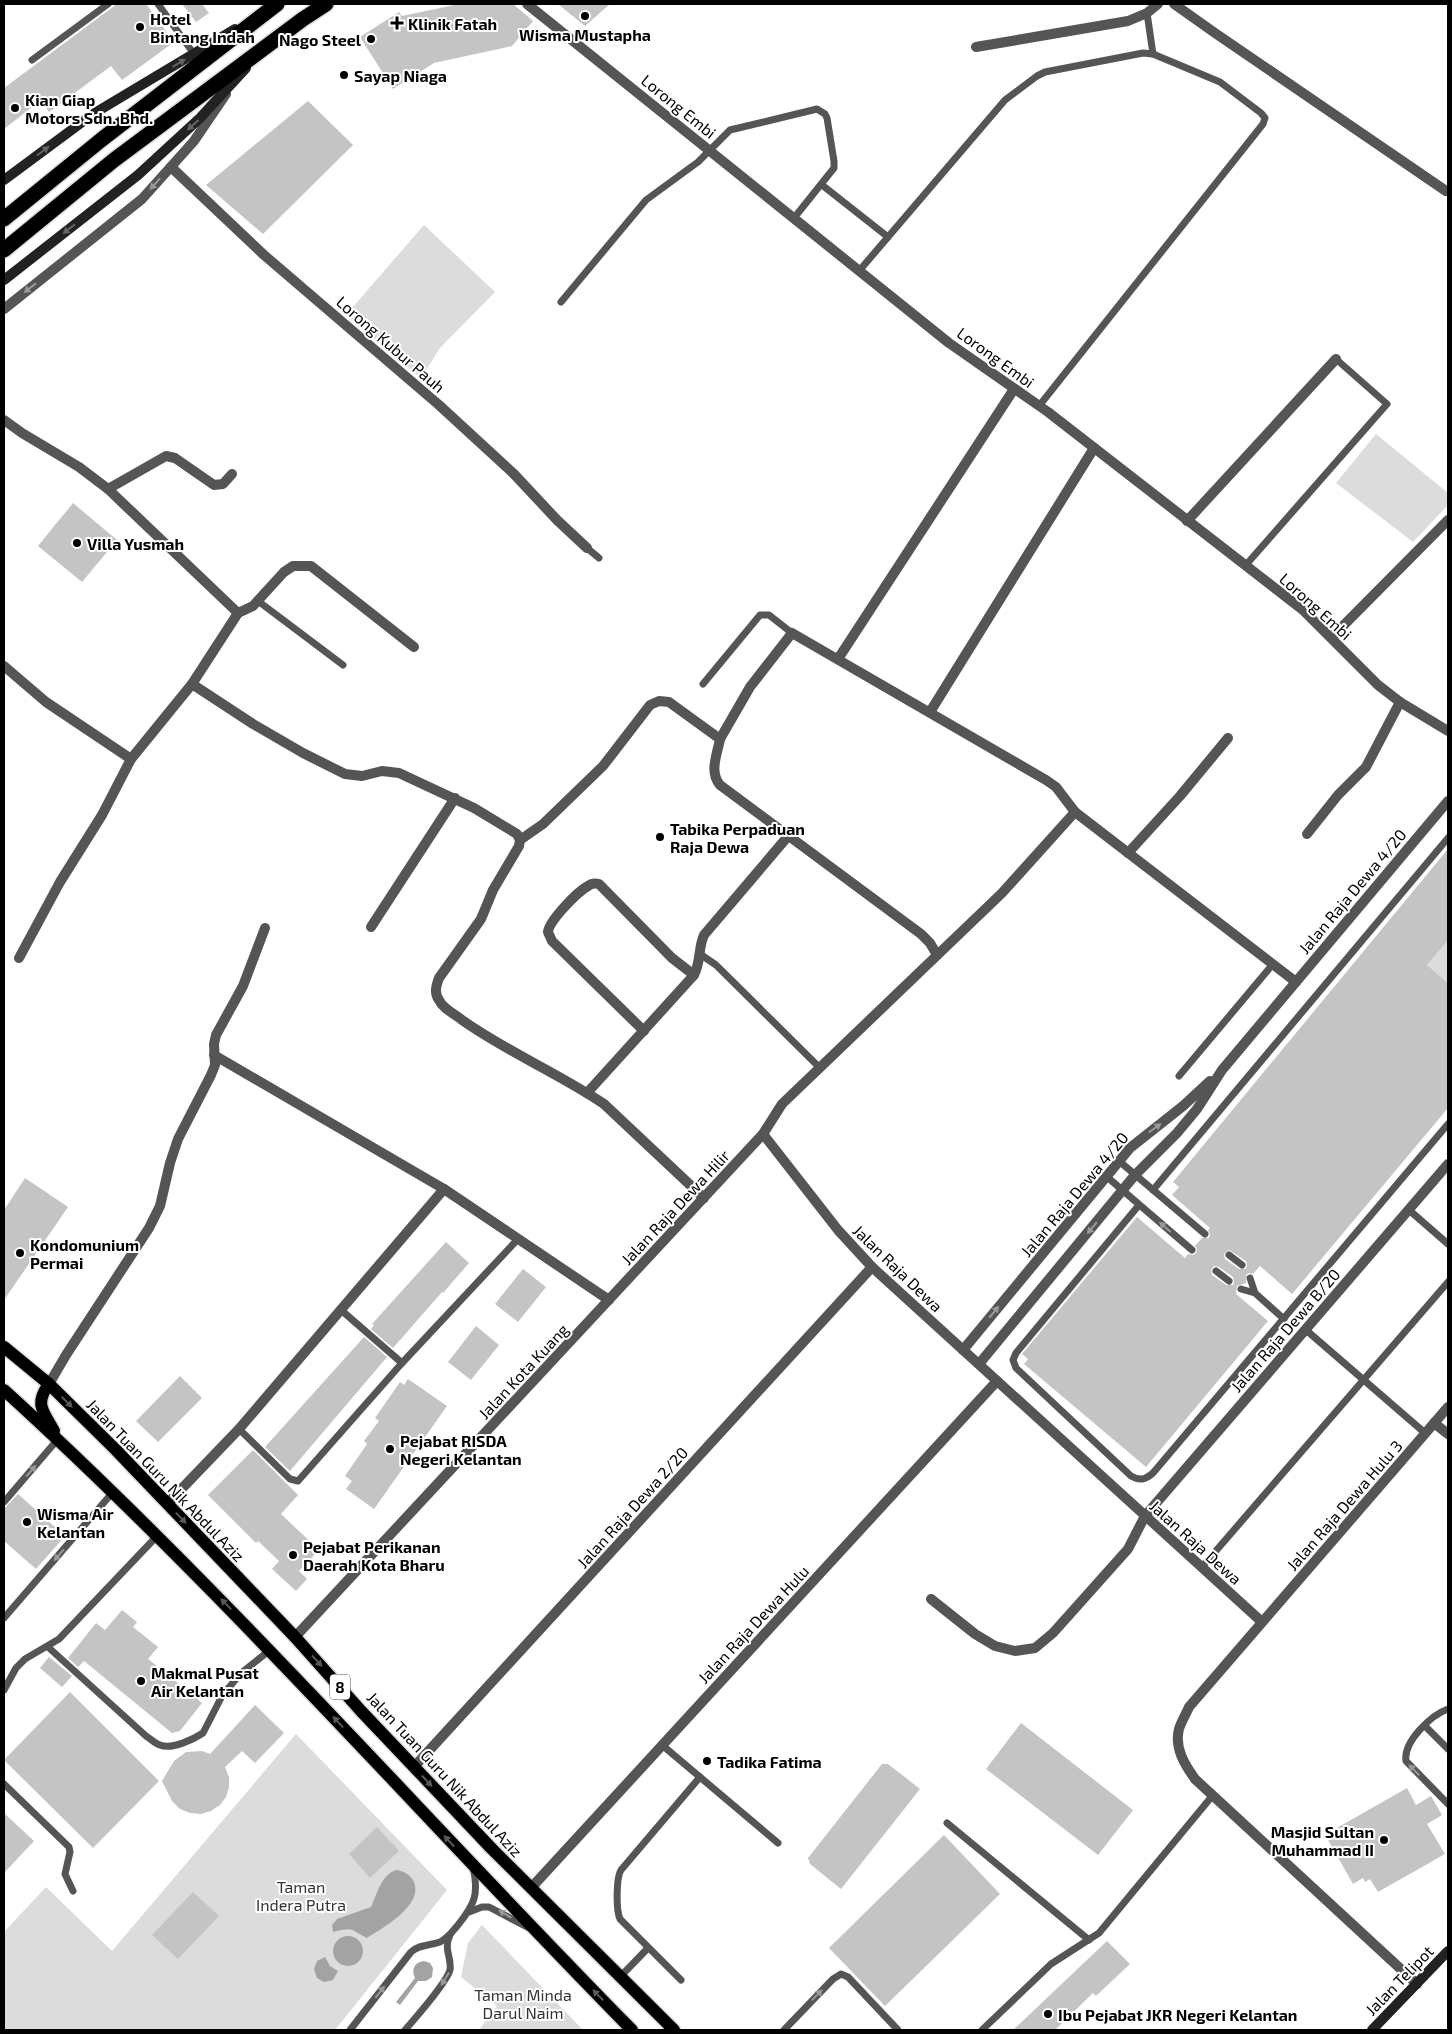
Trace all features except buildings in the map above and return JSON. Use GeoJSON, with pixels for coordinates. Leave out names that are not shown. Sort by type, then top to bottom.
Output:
{"type":"FeatureCollection","features":[{"type":"Feature","properties":{"kind":"highway"},"geometry":{"type":"LineString","coordinates":[[4,219],[101,140],[276,4]]}},
{"type":"Feature","properties":{"kind":"highway"},"geometry":{"type":"LineString","coordinates":[[4,250],[114,160],[326,4]]}},
{"type":"Feature","properties":{"kind":"main road"},"geometry":{"type":"LineString","coordinates":[[4,180],[93,114],[276,4]]}},
{"type":"Feature","properties":{"kind":"main road"},"geometry":{"type":"LineString","coordinates":[[4,280],[138,175],[200,118],[262,50]]}},
{"type":"Feature","properties":{"kind":"main road","name":"Jalan Tuan Guru Nik Abdul Aziz"},"geometry":{"type":"LineString","coordinates":[[4,1348],[49,1384],[167,1504],[295,1637],[414,1767],[531,1888],[674,2030]]}},
{"type":"Feature","properties":{"kind":"main road"},"geometry":{"type":"LineString","coordinates":[[49,1384],[41,1395],[40,1404],[58,1439]]}},
{"type":"Feature","properties":{"kind":"main road","name":"8"},"geometry":{"type":"LineString","coordinates":[[4,1390],[158,1535],[270,1650],[473,1867],[630,2029]]}},
{"type":"Feature","properties":{"kind":"main road","name":"Jalan Telipot"},"geometry":{"type":"LineString","coordinates":[[1372,2030],[1448,1951]]}},
{"type":"Feature","properties":{"kind":"street","name":"Lorong Embi"},"geometry":{"type":"LineString","coordinates":[[527,4],[948,342],[1039,406],[1303,610],[1356,664],[1400,702],[1448,731]]}},
{"type":"Feature","properties":{"kind":"street"},"geometry":{"type":"LineString","coordinates":[[976,47],[1128,22],[1147,13],[1158,4]]}},
{"type":"Feature","properties":{"kind":"street"},"geometry":{"type":"LineString","coordinates":[[1174,4],[1446,190]]}},
{"type":"Feature","properties":{"kind":"street"},"geometry":{"type":"LineString","coordinates":[[4,309],[137,203],[198,136],[238,77]]}},
{"type":"Feature","properties":{"kind":"street","name":"Lorong Kubur Pauh"},"geometry":{"type":"LineString","coordinates":[[171,166],[264,255],[460,424],[514,474],[557,520],[587,548]]}},
{"type":"Feature","properties":{"kind":"street"},"geometry":{"type":"LineString","coordinates":[[1187,521],[1336,359]]}},
{"type":"Feature","properties":{"kind":"street"},"geometry":{"type":"LineString","coordinates":[[838,659],[1014,389]]}},
{"type":"Feature","properties":{"kind":"street"},"geometry":{"type":"LineString","coordinates":[[4,420],[108,489],[238,613]]}},
{"type":"Feature","properties":{"kind":"street"},"geometry":{"type":"LineString","coordinates":[[930,712],[1094,448]]}},
{"type":"Feature","properties":{"kind":"street"},"geometry":{"type":"LineString","coordinates":[[108,489],[166,456],[176,458],[214,485],[223,484],[232,474]]}},
{"type":"Feature","properties":{"kind":"street"},"geometry":{"type":"LineString","coordinates":[[1332,638],[1448,520]]}},
{"type":"Feature","properties":{"kind":"street"},"geometry":{"type":"LineString","coordinates":[[19,958],[60,882],[102,815],[132,759],[192,684],[238,613],[253,606],[284,572],[293,566],[310,566],[320,571],[414,647]]}},
{"type":"Feature","properties":{"kind":"street"},"geometry":{"type":"LineString","coordinates":[[937,955],[930,943],[921,934],[720,785],[715,778],[714,771],[720,739],[750,687],[792,633],[1046,780],[1056,788],[1074,812],[1296,982]]}},
{"type":"Feature","properties":{"kind":"street"},"geometry":{"type":"LineString","coordinates":[[4,666],[46,702],[132,759]]}},
{"type":"Feature","properties":{"kind":"street"},"geometry":{"type":"LineString","coordinates":[[192,684],[253,724],[303,753],[345,774],[362,776],[391,771],[454,798],[512,830],[520,840]]}},
{"type":"Feature","properties":{"kind":"street"},"geometry":{"type":"LineString","coordinates":[[704,1198],[619,1118],[588,1093],[487,1037],[441,1004],[436,993],[436,986],[444,970],[481,919],[494,890],[516,853],[520,840],[547,820],[603,766],[650,705],[659,701],[669,702],[720,739]]}},
{"type":"Feature","properties":{"kind":"street"},"geometry":{"type":"LineString","coordinates":[[1307,834],[1338,795],[1366,768],[1400,702]]}},
{"type":"Feature","properties":{"kind":"street"},"geometry":{"type":"LineString","coordinates":[[1128,853],[1180,796],[1228,738]]}},
{"type":"Feature","properties":{"kind":"street"},"geometry":{"type":"LineString","coordinates":[[371,928],[454,798]]}},
{"type":"Feature","properties":{"kind":"street","name":"Jalan Raja Dewa 4/20"},"geometry":{"type":"LineString","coordinates":[[979,1364],[1135,1175],[1177,1132],[1196,1109],[1222,1070],[1448,801]]}},
{"type":"Feature","properties":{"kind":"street","name":"Jalan Raja Dewa Hilir"},"geometry":{"type":"LineString","coordinates":[[609,1300],[763,1134],[782,1104],[1002,893],[1074,812]]}},
{"type":"Feature","properties":{"kind":"street"},"geometry":{"type":"LineString","coordinates":[[588,1093],[694,975],[700,954],[700,943],[710,927],[788,835]]}},
{"type":"Feature","properties":{"kind":"street"},"geometry":{"type":"LineString","coordinates":[[644,1031],[552,941],[548,932],[551,922],[585,887],[594,883],[599,884],[672,958],[694,975]]}},
{"type":"Feature","properties":{"kind":"street"},"geometry":{"type":"LineString","coordinates":[[49,1384],[160,1206],[178,1139],[215,1065],[214,1044],[216,1035],[243,986],[265,928]]}},
{"type":"Feature","properties":{"kind":"street"},"geometry":{"type":"LineString","coordinates":[[214,1055],[444,1189],[609,1300]]}},
{"type":"Feature","properties":{"kind":"street","name":"Jalan Raja Dewa 4/20"},"geometry":{"type":"LineString","coordinates":[[963,1350],[1136,1141],[1177,1111],[1222,1070]]}},
{"type":"Feature","properties":{"kind":"street","name":"Jalan Raja Dewa"},"geometry":{"type":"LineString","coordinates":[[763,1134],[838,1230],[872,1267],[1262,1622]]}},
{"type":"Feature","properties":{"kind":"street","name":"Jalan Raja Dewa B/20"},"geometry":{"type":"LineString","coordinates":[[932,1599],[975,1634],[995,1646],[1016,1651],[1035,1648],[1054,1633],[1128,1549],[1145,1516],[1448,1164]]}},
{"type":"Feature","properties":{"kind":"street"},"geometry":{"type":"LineString","coordinates":[[167,1504],[239,1430],[444,1189]]}},
{"type":"Feature","properties":{"kind":"street","name":"Jalan Raja Dewa 2/20"},"geometry":{"type":"LineString","coordinates":[[414,1767],[872,1267]]}},
{"type":"Feature","properties":{"kind":"street","name":"Jalan Kota Kuang"},"geometry":{"type":"LineString","coordinates":[[295,1637],[609,1300]]}},
{"type":"Feature","properties":{"kind":"street","name":"Jalan Raja Dewa Hulu"},"geometry":{"type":"LineString","coordinates":[[531,1888],[997,1381]]}},
{"type":"Feature","properties":{"kind":"street","name":"Jalan Raja Dewa Hulu 3"},"geometry":{"type":"LineString","coordinates":[[1262,1622],[1448,1406]]}},
{"type":"Feature","properties":{"kind":"street"},"geometry":{"type":"LineString","coordinates":[[1434,1423],[1448,1434]]}},
{"type":"Feature","properties":{"kind":"street"},"geometry":{"type":"LineString","coordinates":[[1262,1622],[1189,1707],[1179,1729],[1178,1748],[1185,1765],[1195,1779],[1417,1984]]}},
{"type":"Feature","properties":{"kind":"lane"},"geometry":{"type":"LineString","coordinates":[[32,60],[108,4]]}},
{"type":"Feature","properties":{"kind":"lane"},"geometry":{"type":"LineString","coordinates":[[158,4],[194,54]]}},
{"type":"Feature","properties":{"kind":"lane"},"geometry":{"type":"LineString","coordinates":[[1147,13],[1153,54]]}},
{"type":"Feature","properties":{"kind":"lane"},"geometry":{"type":"LineString","coordinates":[[859,271],[1005,100],[1045,72],[1143,53],[1153,54],[1220,82],[1262,113],[1264,121],[1039,406]]}},
{"type":"Feature","properties":{"kind":"lane"},"geometry":{"type":"LineString","coordinates":[[561,302],[646,200],[698,162],[732,129],[818,109],[827,118],[834,168],[794,218]]}},
{"type":"Feature","properties":{"kind":"lane"},"geometry":{"type":"LineString","coordinates":[[822,184],[888,237]]}},
{"type":"Feature","properties":{"kind":"lane"},"geometry":{"type":"LineString","coordinates":[[1245,566],[1387,404],[1336,359]]}},
{"type":"Feature","properties":{"kind":"lane"},"geometry":{"type":"LineString","coordinates":[[587,548],[599,558]]}},
{"type":"Feature","properties":{"kind":"lane"},"geometry":{"type":"LineString","coordinates":[[258,601],[343,664]]}},
{"type":"Feature","properties":{"kind":"lane"},"geometry":{"type":"LineString","coordinates":[[703,684],[760,615],[769,615],[792,633]]}},
{"type":"Feature","properties":{"kind":"lane"},"geometry":{"type":"LineString","coordinates":[[1153,1190],[1448,838]]}},
{"type":"Feature","properties":{"kind":"lane"},"geometry":{"type":"LineString","coordinates":[[700,954],[716,965],[820,1067]]}},
{"type":"Feature","properties":{"kind":"lane"},"geometry":{"type":"LineString","coordinates":[[1179,1076],[1273,964]]}},
{"type":"Feature","properties":{"kind":"lane"},"geometry":{"type":"LineString","coordinates":[[1139,1204],[1016,1353],[1013,1360],[1016,1368],[1131,1476],[1141,1480],[1148,1478],[1153,1473],[1448,1124]]}},
{"type":"Feature","properties":{"kind":"lane"},"geometry":{"type":"LineString","coordinates":[[1119,1161],[1205,1234]]}},
{"type":"Feature","properties":{"kind":"lane"},"geometry":{"type":"LineString","coordinates":[[1106,1176],[1192,1250]]}},
{"type":"Feature","properties":{"kind":"lane"},"geometry":{"type":"LineString","coordinates":[[1409,1210],[1448,1244]]}},
{"type":"Feature","properties":{"kind":"lane"},"geometry":{"type":"LineString","coordinates":[[239,1430],[290,1479],[298,1481],[402,1362],[518,1239]]}},
{"type":"Feature","properties":{"kind":"lane"},"geometry":{"type":"LineString","coordinates":[[1229,1255],[1242,1265]]}},
{"type":"Feature","properties":{"kind":"lane"},"geometry":{"type":"LineString","coordinates":[[1216,1271],[1229,1281]]}},
{"type":"Feature","properties":{"kind":"lane"},"geometry":{"type":"LineString","coordinates":[[1250,1278],[1255,1293]]}},
{"type":"Feature","properties":{"kind":"lane"},"geometry":{"type":"LineString","coordinates":[[1202,1568],[1448,1282]]}},
{"type":"Feature","properties":{"kind":"lane"},"geometry":{"type":"LineString","coordinates":[[1241,1289],[1255,1293],[1284,1319]]}},
{"type":"Feature","properties":{"kind":"lane"},"geometry":{"type":"LineString","coordinates":[[341,1310],[402,1362]]}},
{"type":"Feature","properties":{"kind":"lane"},"geometry":{"type":"LineString","coordinates":[[1306,1330],[1425,1433]]}},
{"type":"Feature","properties":{"kind":"lane"},"geometry":{"type":"LineString","coordinates":[[4,1502],[58,1439]]}},
{"type":"Feature","properties":{"kind":"lane"},"geometry":{"type":"LineString","coordinates":[[4,1618],[114,1492]]}},
{"type":"Feature","properties":{"kind":"lane"},"geometry":{"type":"LineString","coordinates":[[4,1690],[16,1668],[25,1659],[59,1639],[158,1535]]}},
{"type":"Feature","properties":{"kind":"lane"},"geometry":{"type":"LineString","coordinates":[[48,1647],[146,1736],[162,1746],[170,1746],[198,1737],[204,1733],[222,1696],[240,1674],[270,1650]]}},
{"type":"Feature","properties":{"kind":"lane"},"geometry":{"type":"LineString","coordinates":[[1448,1709],[1436,1714],[1425,1726],[1408,1745],[1405,1756],[1406,1762],[1448,1804]]}},
{"type":"Feature","properties":{"kind":"lane"},"geometry":{"type":"LineString","coordinates":[[1425,1726],[1448,1750]]}},
{"type":"Feature","properties":{"kind":"lane"},"geometry":{"type":"LineString","coordinates":[[662,1746],[778,1843]]}},
{"type":"Feature","properties":{"kind":"lane"},"geometry":{"type":"LineString","coordinates":[[681,1980],[618,1916],[619,1872],[700,1777]]}},
{"type":"Feature","properties":{"kind":"lane"},"geometry":{"type":"LineString","coordinates":[[4,1784],[70,1847],[65,1874],[73,1891]]}},
{"type":"Feature","properties":{"kind":"lane"},"geometry":{"type":"LineString","coordinates":[[982,2030],[1051,1964],[1099,1933],[1212,1795]]}},
{"type":"Feature","properties":{"kind":"lane"},"geometry":{"type":"LineString","coordinates":[[947,1823],[1089,1940]]}},
{"type":"Feature","properties":{"kind":"lane"},"geometry":{"type":"LineString","coordinates":[[350,2030],[411,1952],[424,1944],[440,1942],[451,1933],[469,1912],[475,1898],[476,1889],[473,1867]]}},
{"type":"Feature","properties":{"kind":"lane"},"geometry":{"type":"LineString","coordinates":[[469,1912],[490,1906],[538,1934]]}},
{"type":"Feature","properties":{"kind":"lane"},"geometry":{"type":"LineString","coordinates":[[406,2030],[447,1977],[450,1965],[446,1946],[451,1933]]}},
{"type":"Feature","properties":{"kind":"lane"},"geometry":{"type":"LineString","coordinates":[[620,1977],[648,1948]]}},
{"type":"Feature","properties":{"kind":"lane"},"geometry":{"type":"LineString","coordinates":[[784,2030],[833,1979],[841,1974],[848,1977],[898,2030]]}},
{"type":"Feature","properties":{"kind":"green space"},"geometry":{"type":"Polygon","coordinates":[[[424,225],[495,292],[440,348],[421,378],[346,315],[424,225]]]}},
{"type":"Feature","properties":{"kind":"green space"},"geometry":{"type":"Polygon","coordinates":[[[1376,434],[1448,493],[1448,505],[1413,542],[1336,483],[1376,434]]]}},
{"type":"Feature","properties":{"kind":"green space"},"geometry":{"type":"Polygon","coordinates":[[[1448,940],[1448,983],[1427,965],[1448,940]]]}},
{"type":"Feature","properties":{"kind":"green space","name":"Taman Indera Putra"},"geometry":{"type":"Polygon","coordinates":[[[296,1734],[447,1890],[335,2030],[4,2030],[4,1932],[46,1887],[112,1951],[296,1734]]]}},
{"type":"Feature","properties":{"kind":"green space","name":"Taman Minda Darul Naim"},"geometry":{"type":"Polygon","coordinates":[[[482,1925],[583,2030],[479,2030],[497,2006],[461,1977],[468,1943],[482,1925]]]}},
{"type":"Feature","properties":{"kind":"shaded area"},"geometry":{"type":"Polygon","coordinates":[[[397,1870],[410,1876],[415,1889],[414,1898],[401,1914],[367,1938],[351,1930],[333,1932],[332,1925],[337,1919],[371,1907],[387,1875],[397,1870]]]}},
{"type":"Feature","properties":{"kind":"shaded area"},"geometry":{"type":"Polygon","coordinates":[[[348,1936],[359,1940],[363,1951],[359,1962],[348,1966],[337,1962],[333,1951],[337,1940],[348,1936]]]}},
{"type":"Feature","properties":{"kind":"shaded area"},"geometry":{"type":"Polygon","coordinates":[[[325,1957],[330,1966],[338,1971],[333,1980],[324,1982],[317,1978],[314,1969],[317,1961],[325,1957]]]}},
{"type":"Feature","properties":{"kind":"shaded area"},"geometry":{"type":"Polygon","coordinates":[[[424,1961],[430,1963],[433,1968],[432,1977],[426,1981],[418,1981],[400,2005],[396,2002],[415,1978],[414,1967],[424,1961]]]}},
{"type":"Feature","properties":{"kind":"place","name":"Wisma Mustapha"},"geometry":{"type":"Point","coordinates":[585,16]}},
{"type":"Feature","properties":{"kind":"place","name":"Klinik Fatah"},"geometry":{"type":"Point","coordinates":[397,23]}},
{"type":"Feature","properties":{"kind":"place","name":"Hotel Bintang Indah"},"geometry":{"type":"Point","coordinates":[140,27]}},
{"type":"Feature","properties":{"kind":"place","name":"Nago Steel"},"geometry":{"type":"Point","coordinates":[371,39]}},
{"type":"Feature","properties":{"kind":"place","name":"Sayap Niaga"},"geometry":{"type":"Point","coordinates":[344,75]}},
{"type":"Feature","properties":{"kind":"place","name":"Kian Giap Motors Sdn. Bhd."},"geometry":{"type":"Point","coordinates":[15,108]}},
{"type":"Feature","properties":{"kind":"place","name":"Villa Yusmah"},"geometry":{"type":"Point","coordinates":[77,543]}},
{"type":"Feature","properties":{"kind":"place","name":"Tabika Perpaduan Raja Dewa"},"geometry":{"type":"Point","coordinates":[660,837]}},
{"type":"Feature","properties":{"kind":"place","name":"Kondomunium Permai"},"geometry":{"type":"Point","coordinates":[20,1253]}},
{"type":"Feature","properties":{"kind":"place","name":"Pejabat RISDA Negeri Kelantan"},"geometry":{"type":"Point","coordinates":[390,1449]}},
{"type":"Feature","properties":{"kind":"place","name":"Wisma Air Kelantan"},"geometry":{"type":"Point","coordinates":[27,1522]}},
{"type":"Feature","properties":{"kind":"place","name":"Pejabat Perikanan Daerah Kota Bharu"},"geometry":{"type":"Point","coordinates":[293,1555]}},
{"type":"Feature","properties":{"kind":"place","name":"Makmal Pusat Air Kelantan"},"geometry":{"type":"Point","coordinates":[141,1681]}},
{"type":"Feature","properties":{"kind":"place","name":"Tadika Fatima"},"geometry":{"type":"Point","coordinates":[707,1761]}},
{"type":"Feature","properties":{"kind":"place","name":"Masjid Sultan Muhammad II"},"geometry":{"type":"Point","coordinates":[1384,1840]}},
{"type":"Feature","properties":{"kind":"place","name":"Ibu Pejabat JKR Negeri Kelantan"},"geometry":{"type":"Point","coordinates":[1048,2014]}}]}
